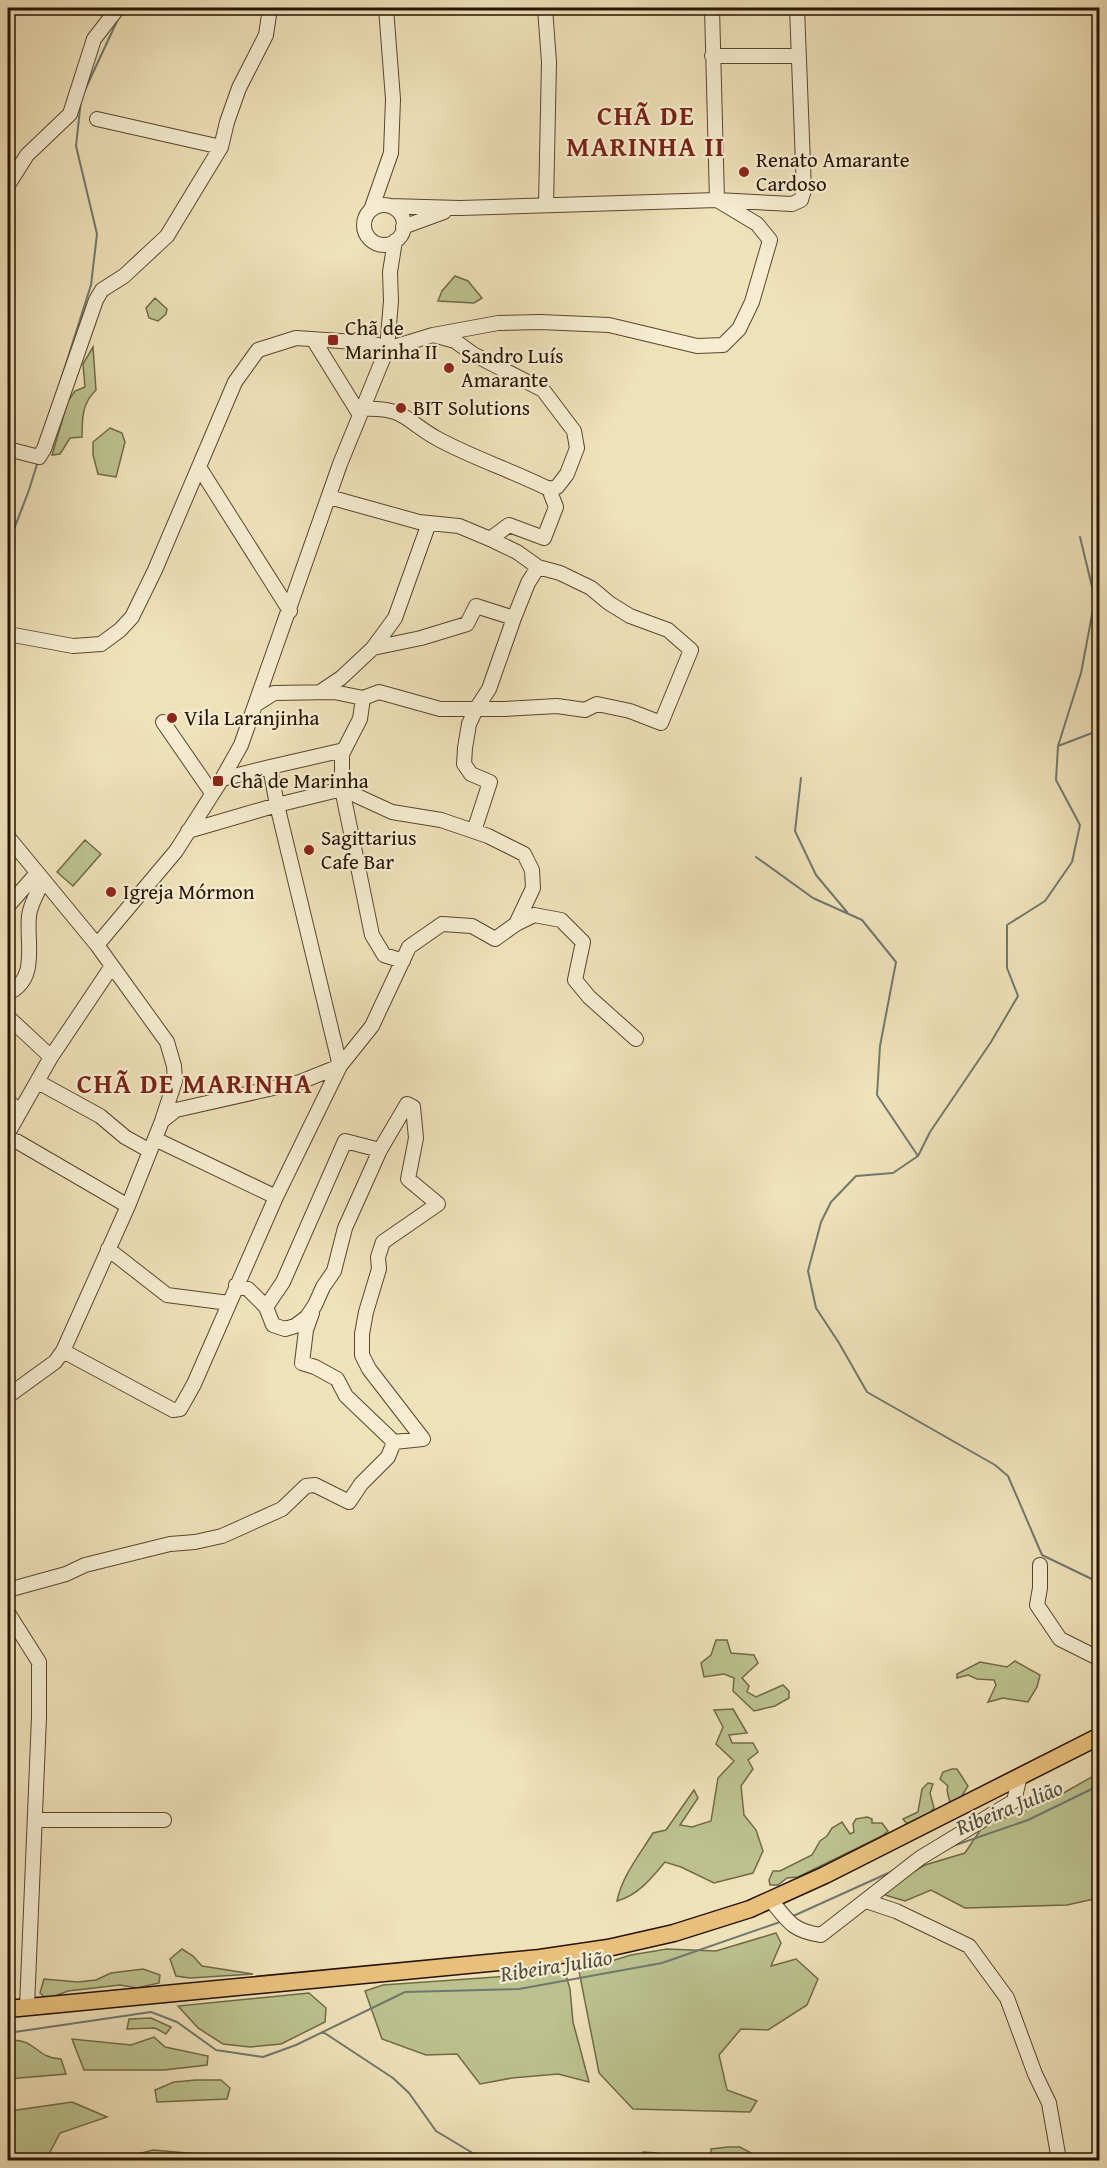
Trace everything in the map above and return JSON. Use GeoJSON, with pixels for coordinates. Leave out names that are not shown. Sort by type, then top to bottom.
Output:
{"type":"FeatureCollection","features":[{"type":"Feature","properties":{"kind":"main road"},"geometry":{"type":"LineString","coordinates":[[8,2009],[540,1958],[608,1948],[674,1933],[750,1908],[825,1875],[1100,1736]]}},
{"type":"Feature","properties":{"kind":"street"},"geometry":{"type":"LineString","coordinates":[[8,185],[27,155],[70,114],[94,39],[118,8]]}},
{"type":"Feature","properties":{"kind":"street"},"geometry":{"type":"LineString","coordinates":[[8,449],[39,457],[44,449],[96,300],[102,290],[124,276],[167,236],[221,147],[238,88],[266,35],[270,8]]}},
{"type":"Feature","properties":{"kind":"street"},"geometry":{"type":"LineString","coordinates":[[386,8],[393,99],[391,153],[371,210],[364,223],[364,231],[368,237],[381,245],[395,241],[403,226],[400,214],[390,206]]}},
{"type":"Feature","properties":{"kind":"street"},"geometry":{"type":"LineString","coordinates":[[545,8],[549,62],[546,205]]}},
{"type":"Feature","properties":{"kind":"street"},"geometry":{"type":"LineString","coordinates":[[712,8],[717,200]]}},
{"type":"Feature","properties":{"kind":"street"},"geometry":{"type":"LineString","coordinates":[[371,210],[383,205],[460,208],[717,200],[792,204],[801,200],[804,190],[797,8]]}},
{"type":"Feature","properties":{"kind":"street"},"geometry":{"type":"LineString","coordinates":[[712,56],[799,56]]}},
{"type":"Feature","properties":{"kind":"street"},"geometry":{"type":"LineString","coordinates":[[97,119],[221,147]]}},
{"type":"Feature","properties":{"kind":"street"},"geometry":{"type":"LineString","coordinates":[[8,634],[74,646],[101,644],[120,630],[132,616],[155,570],[235,382],[258,350],[296,338],[387,346],[498,323],[540,322],[609,325],[697,346],[723,345],[739,329],[752,302],[770,240],[757,224],[717,200]]}},
{"type":"Feature","properties":{"kind":"street"},"geometry":{"type":"LineString","coordinates":[[403,226],[436,213],[460,208]]}},
{"type":"Feature","properties":{"kind":"street"},"geometry":{"type":"LineString","coordinates":[[97,945],[176,851],[242,745],[329,497],[387,346],[391,301],[390,272],[395,241]]}},
{"type":"Feature","properties":{"kind":"street"},"geometry":{"type":"LineString","coordinates":[[361,412],[384,408],[408,418],[437,439],[516,472],[549,489],[557,487],[567,474],[578,448],[574,431],[543,390],[473,354],[455,341],[433,335]]}},
{"type":"Feature","properties":{"kind":"street"},"geometry":{"type":"LineString","coordinates":[[313,339],[361,412]]}},
{"type":"Feature","properties":{"kind":"street"},"geometry":{"type":"LineString","coordinates":[[8,442],[25,453]]}},
{"type":"Feature","properties":{"kind":"street"},"geometry":{"type":"LineString","coordinates":[[199,467],[290,611]]}},
{"type":"Feature","properties":{"kind":"street"},"geometry":{"type":"LineString","coordinates":[[490,539],[509,525],[544,538],[556,507],[549,489]]}},
{"type":"Feature","properties":{"kind":"street"},"geometry":{"type":"LineString","coordinates":[[255,705],[274,693],[334,692],[363,698],[379,692],[440,708],[557,706],[585,710],[597,704],[630,711],[661,723],[691,650],[668,630],[630,616],[591,588],[560,573],[538,567],[517,552],[490,539],[459,526],[429,523],[379,512],[329,497]]}},
{"type":"Feature","properties":{"kind":"street"},"geometry":{"type":"LineString","coordinates":[[320,692],[341,678],[374,648],[395,618],[429,523]]}},
{"type":"Feature","properties":{"kind":"street"},"geometry":{"type":"LineString","coordinates":[[474,831],[490,782],[471,774],[464,764],[469,724],[489,689],[528,583],[538,567]]}},
{"type":"Feature","properties":{"kind":"street"},"geometry":{"type":"LineString","coordinates":[[374,648],[421,638],[467,624],[476,606],[514,618]]}},
{"type":"Feature","properties":{"kind":"street"},"geometry":{"type":"LineString","coordinates":[[363,698],[360,719],[342,754],[342,789],[372,935],[384,955],[403,961]]}},
{"type":"Feature","properties":{"kind":"street"},"geometry":{"type":"LineString","coordinates":[[163,722],[212,793]]}},
{"type":"Feature","properties":{"kind":"street"},"geometry":{"type":"LineString","coordinates":[[222,779],[344,750]]}},
{"type":"Feature","properties":{"kind":"street"},"geometry":{"type":"LineString","coordinates":[[270,767],[277,805],[340,1066]]}},
{"type":"Feature","properties":{"kind":"street"},"geometry":{"type":"LineString","coordinates":[[188,831],[342,789],[392,812],[441,820],[474,831],[524,854],[532,870],[533,888],[516,924]]}},
{"type":"Feature","properties":{"kind":"street"},"geometry":{"type":"LineString","coordinates":[[8,837],[97,945],[167,1042],[172,1054],[175,1081],[162,1121],[128,1206],[63,1351],[55,1362],[8,1396]]}},
{"type":"Feature","properties":{"kind":"street"},"geometry":{"type":"LineString","coordinates":[[8,906],[40,877]]}},
{"type":"Feature","properties":{"kind":"street"},"geometry":{"type":"LineString","coordinates":[[8,993],[25,979],[30,957],[29,913],[40,877]]}},
{"type":"Feature","properties":{"kind":"street"},"geometry":{"type":"LineString","coordinates":[[63,1351],[173,1410],[180,1409],[194,1384],[276,1197],[340,1066],[372,1026],[409,947],[442,924],[471,927],[495,939],[534,915],[561,920],[583,942],[575,980],[636,1039]]}},
{"type":"Feature","properties":{"kind":"street"},"geometry":{"type":"LineString","coordinates":[[8,1133],[51,1057],[112,966]]}},
{"type":"Feature","properties":{"kind":"street"},"geometry":{"type":"LineString","coordinates":[[8,1017],[51,1057]]}},
{"type":"Feature","properties":{"kind":"street"},"geometry":{"type":"LineString","coordinates":[[162,1121],[176,1110],[192,1105],[300,1082],[340,1066]]}},
{"type":"Feature","properties":{"kind":"street"},"geometry":{"type":"LineString","coordinates":[[38,1082],[100,1116],[125,1137],[152,1145],[276,1197]]}},
{"type":"Feature","properties":{"kind":"street"},"geometry":{"type":"LineString","coordinates":[[300,1082],[312,1082],[319,1086],[323,1100]]}},
{"type":"Feature","properties":{"kind":"street"},"geometry":{"type":"LineString","coordinates":[[8,1101],[20,1112]]}},
{"type":"Feature","properties":{"kind":"street"},"geometry":{"type":"LineString","coordinates":[[407,1104],[413,1107],[416,1138],[408,1179],[438,1204],[383,1242],[366,1312],[362,1334],[362,1355],[369,1369],[423,1439],[394,1442],[346,1396],[337,1379],[303,1363],[306,1330],[315,1305],[334,1271],[345,1228],[380,1150],[407,1104]]}},
{"type":"Feature","properties":{"kind":"street"},"geometry":{"type":"LineString","coordinates":[[8,1139],[18,1142],[128,1206]]}},
{"type":"Feature","properties":{"kind":"street"},"geometry":{"type":"LineString","coordinates":[[266,1307],[283,1282],[345,1141],[380,1150]]}},
{"type":"Feature","properties":{"kind":"street"},"geometry":{"type":"LineString","coordinates":[[108,1249],[167,1295],[229,1303]]}},
{"type":"Feature","properties":{"kind":"street"},"geometry":{"type":"LineString","coordinates":[[236,1285],[248,1289],[266,1307],[273,1325],[285,1329],[295,1326],[307,1317],[315,1305]]}},
{"type":"Feature","properties":{"kind":"street"},"geometry":{"type":"LineString","coordinates":[[8,1590],[66,1574],[86,1565],[170,1544],[195,1542],[222,1536],[282,1509],[306,1486],[315,1485],[349,1502],[361,1484],[388,1457],[394,1442]]}},
{"type":"Feature","properties":{"kind":"street"},"geometry":{"type":"LineString","coordinates":[[1040,1565],[1037,1605],[1049,1624],[1060,1639],[1100,1659]]}},
{"type":"Feature","properties":{"kind":"street"},"geometry":{"type":"LineString","coordinates":[[8,1613],[39,1662],[27,2007]]}},
{"type":"Feature","properties":{"kind":"street"},"geometry":{"type":"LineString","coordinates":[[770,1899],[786,1919],[803,1933],[821,1935],[920,1858],[1014,1801],[1020,1776]]}},
{"type":"Feature","properties":{"kind":"street"},"geometry":{"type":"LineString","coordinates":[[35,1820],[164,1820]]}},
{"type":"Feature","properties":{"kind":"street"},"geometry":{"type":"LineString","coordinates":[[866,1901],[896,1911],[969,1946],[1007,1998],[1035,2074],[1049,2103],[1059,2160]]}},
{"type":"Feature","properties":{"kind":"green space"},"geometry":{"type":"Polygon","coordinates":[[[455,276],[468,281],[482,298],[474,303],[438,301],[442,291],[455,276]]]}},
{"type":"Feature","properties":{"kind":"green space"},"geometry":{"type":"Polygon","coordinates":[[[155,298],[167,309],[166,314],[158,321],[149,318],[146,308],[155,298]]]}},
{"type":"Feature","properties":{"kind":"green space"},"geometry":{"type":"Polygon","coordinates":[[[93,347],[96,390],[85,406],[82,437],[70,438],[60,454],[52,455],[68,401],[75,391],[85,387],[83,364],[93,347]]]}},
{"type":"Feature","properties":{"kind":"green space"},"geometry":{"type":"Polygon","coordinates":[[[110,428],[122,433],[125,442],[116,477],[98,474],[93,455],[93,442],[110,428]]]}},
{"type":"Feature","properties":{"kind":"green space"},"geometry":{"type":"Polygon","coordinates":[[[85,840],[101,854],[73,886],[57,872],[85,840]]]}},
{"type":"Feature","properties":{"kind":"green space"},"geometry":{"type":"Polygon","coordinates":[[[716,1640],[727,1640],[731,1653],[754,1655],[758,1663],[742,1678],[749,1686],[747,1692],[756,1697],[783,1685],[789,1691],[789,1698],[775,1706],[754,1711],[733,1691],[734,1678],[724,1674],[704,1677],[701,1663],[711,1655],[716,1640]]]}},
{"type":"Feature","properties":{"kind":"green space"},"geometry":{"type":"Polygon","coordinates":[[[1015,1661],[1040,1675],[1037,1687],[1028,1702],[1003,1698],[988,1702],[996,1685],[994,1680],[977,1679],[968,1675],[957,1678],[957,1674],[980,1662],[1007,1667],[1015,1661]]]}},
{"type":"Feature","properties":{"kind":"green space"},"geometry":{"type":"Polygon","coordinates":[[[733,1709],[747,1733],[729,1735],[732,1743],[753,1743],[758,1752],[748,1760],[753,1769],[741,1786],[744,1815],[756,1830],[763,1851],[753,1873],[714,1883],[665,1862],[638,1891],[617,1901],[627,1874],[653,1833],[666,1830],[694,1790],[698,1798],[680,1825],[692,1827],[711,1821],[718,1778],[734,1761],[716,1744],[723,1727],[714,1710],[733,1709]]]}},
{"type":"Feature","properties":{"kind":"green space"},"geometry":{"type":"Polygon","coordinates":[[[957,1769],[968,1786],[960,1799],[950,1803],[948,1786],[940,1779],[943,1772],[957,1769]]]}},
{"type":"Feature","properties":{"kind":"green space"},"geometry":{"type":"Polygon","coordinates":[[[1097,1774],[1099,1775],[1099,1898],[1067,1905],[965,1908],[931,1890],[905,1901],[885,1895],[890,1885],[925,1865],[965,1853],[987,1820],[1010,1817],[1060,1795],[1097,1774]]]}},
{"type":"Feature","properties":{"kind":"green space"},"geometry":{"type":"Polygon","coordinates":[[[928,1783],[933,1784],[930,1793],[934,1808],[930,1813],[907,1824],[903,1819],[918,1812],[922,1789],[928,1783]]]}},
{"type":"Feature","properties":{"kind":"green space"},"geometry":{"type":"Polygon","coordinates":[[[867,1817],[872,1819],[872,1823],[882,1823],[888,1831],[798,1877],[787,1878],[778,1885],[770,1885],[769,1880],[773,1871],[780,1871],[812,1855],[820,1841],[832,1828],[842,1822],[850,1834],[854,1832],[853,1824],[856,1819],[867,1817]]]}},
{"type":"Feature","properties":{"kind":"green space"},"geometry":{"type":"Polygon","coordinates":[[[776,1933],[781,1943],[771,1966],[796,1959],[818,1979],[807,2005],[768,2030],[741,2029],[719,2055],[727,2090],[757,2101],[750,2112],[633,2109],[599,2073],[579,1971],[631,1955],[667,1949],[716,1951],[776,1933]]]}},
{"type":"Feature","properties":{"kind":"green space"},"geometry":{"type":"Polygon","coordinates":[[[182,1949],[202,1966],[253,1974],[190,1978],[176,1976],[170,1959],[182,1949]]]}},
{"type":"Feature","properties":{"kind":"green space"},"geometry":{"type":"Polygon","coordinates":[[[143,1969],[160,1975],[159,1983],[137,1988],[120,1985],[68,1991],[47,1999],[40,1993],[44,1979],[78,1982],[96,1980],[111,1973],[143,1969]]]}},
{"type":"Feature","properties":{"kind":"green space"},"geometry":{"type":"Polygon","coordinates":[[[565,1972],[570,1989],[573,2022],[589,2082],[558,2074],[512,2078],[480,2084],[457,2054],[426,2055],[382,2039],[365,1991],[383,1985],[565,1972]]]}},
{"type":"Feature","properties":{"kind":"green space"},"geometry":{"type":"Polygon","coordinates":[[[309,1993],[326,2008],[325,2022],[281,2044],[250,2047],[223,2044],[198,2028],[178,2006],[309,1993]]]}},
{"type":"Feature","properties":{"kind":"green space"},"geometry":{"type":"Polygon","coordinates":[[[151,2018],[171,2027],[166,2034],[155,2028],[127,2029],[129,2019],[151,2018]]]}},
{"type":"Feature","properties":{"kind":"green space"},"geometry":{"type":"Polygon","coordinates":[[[154,2037],[165,2047],[208,2056],[207,2065],[164,2070],[84,2070],[72,2039],[131,2045],[154,2037]]]}},
{"type":"Feature","properties":{"kind":"green space"},"geometry":{"type":"Polygon","coordinates":[[[8,2041],[26,2043],[47,2056],[61,2059],[66,2074],[8,2079],[8,2041]]]}},
{"type":"Feature","properties":{"kind":"green space"},"geometry":{"type":"Polygon","coordinates":[[[221,2080],[230,2088],[227,2099],[157,2102],[155,2090],[174,2082],[221,2080]]]}},
{"type":"Feature","properties":{"kind":"green space"},"geometry":{"type":"Polygon","coordinates":[[[72,2102],[107,2117],[60,2133],[46,2160],[8,2160],[10,2111],[72,2102]]]}},
{"type":"Feature","properties":{"kind":"green space"},"geometry":{"type":"Polygon","coordinates":[[[740,2147],[753,2154],[754,2160],[711,2160],[711,2149],[740,2147]]]}},
{"type":"Feature","properties":{"kind":"green space"},"geometry":{"type":"Polygon","coordinates":[[[153,2150],[198,2154],[200,2160],[115,2160],[153,2150]]]}},
{"type":"Feature","properties":{"kind":"green space"},"geometry":{"type":"Polygon","coordinates":[[[643,2152],[657,2153],[667,2160],[637,2160],[643,2152]]]}},
{"type":"Feature","properties":{"kind":"waterway"},"geometry":{"type":"LineString","coordinates":[[84,92],[118,19]]}},
{"type":"Feature","properties":{"kind":"waterway"},"geometry":{"type":"LineString","coordinates":[[57,392],[91,285],[97,234],[76,146],[81,100]]}},
{"type":"Feature","properties":{"kind":"waterway"},"geometry":{"type":"LineString","coordinates":[[8,545],[38,461]]}},
{"type":"Feature","properties":{"kind":"waterway"},"geometry":{"type":"LineString","coordinates":[[1058,746],[1081,673],[1095,599],[1080,537]]}},
{"type":"Feature","properties":{"kind":"waterway"},"geometry":{"type":"LineString","coordinates":[[1100,730],[1058,746],[1056,780],[1080,825],[1072,862],[1045,901],[1007,925],[1007,968],[1018,996],[991,1042],[930,1132],[918,1156],[893,1173],[856,1176],[831,1202],[821,1222],[808,1271],[816,1308],[867,1392],[995,1465],[1008,1476],[1042,1555],[1100,1583]]}},
{"type":"Feature","properties":{"kind":"waterway"},"geometry":{"type":"LineString","coordinates":[[801,778],[795,831],[816,875],[847,912]]}},
{"type":"Feature","properties":{"kind":"waterway"},"geometry":{"type":"LineString","coordinates":[[756,857],[813,898],[862,920],[896,962],[880,1046],[877,1095],[918,1156]]}},
{"type":"Feature","properties":{"kind":"waterway","name":"Ribeira Julião"},"geometry":{"type":"LineString","coordinates":[[947,1848],[1028,1820],[1100,1785]]}},
{"type":"Feature","properties":{"kind":"waterway","name":"Ribeira Julião"},"geometry":{"type":"LineString","coordinates":[[791,1917],[895,1870]]}},
{"type":"Feature","properties":{"kind":"waterway","name":"Ribeira Julião"},"geometry":{"type":"LineString","coordinates":[[8,2033],[151,2012],[177,2022],[216,2050],[263,2057],[296,2045],[405,1992],[519,1989],[662,1963],[780,1922]]}},
{"type":"Feature","properties":{"kind":"waterway"},"geometry":{"type":"LineString","coordinates":[[323,2032],[393,2078],[409,2093],[436,2131],[476,2155],[479,2160]]}},
{"type":"Feature","properties":{"kind":"place","name":"Renato Amarante Cardoso"},"geometry":{"type":"Point","coordinates":[744,172]}},
{"type":"Feature","properties":{"kind":"place","name":"Chã de Marinha II"},"geometry":{"type":"Point","coordinates":[333,340]}},
{"type":"Feature","properties":{"kind":"place","name":"Sandro Luís Amarante"},"geometry":{"type":"Point","coordinates":[449,368]}},
{"type":"Feature","properties":{"kind":"place","name":"BIT Solutions"},"geometry":{"type":"Point","coordinates":[401,408]}},
{"type":"Feature","properties":{"kind":"place","name":"Vila Laranjinha"},"geometry":{"type":"Point","coordinates":[172,718]}},
{"type":"Feature","properties":{"kind":"place","name":"Chã de Marinha"},"geometry":{"type":"Point","coordinates":[218,781]}},
{"type":"Feature","properties":{"kind":"place","name":"Sagittarius Cafe Bar"},"geometry":{"type":"Point","coordinates":[309,850]}},
{"type":"Feature","properties":{"kind":"place","name":"Igreja Mórmon"},"geometry":{"type":"Point","coordinates":[111,892]}},
{"type":"Feature","properties":{"kind":"district","name":"CHÃ DE MARINHA II"},"geometry":{"type":"Point","coordinates":[646,132]}},
{"type":"Feature","properties":{"kind":"district","name":"CHÃ DE MARINHA"},"geometry":{"type":"Point","coordinates":[195,1084]}}]}
